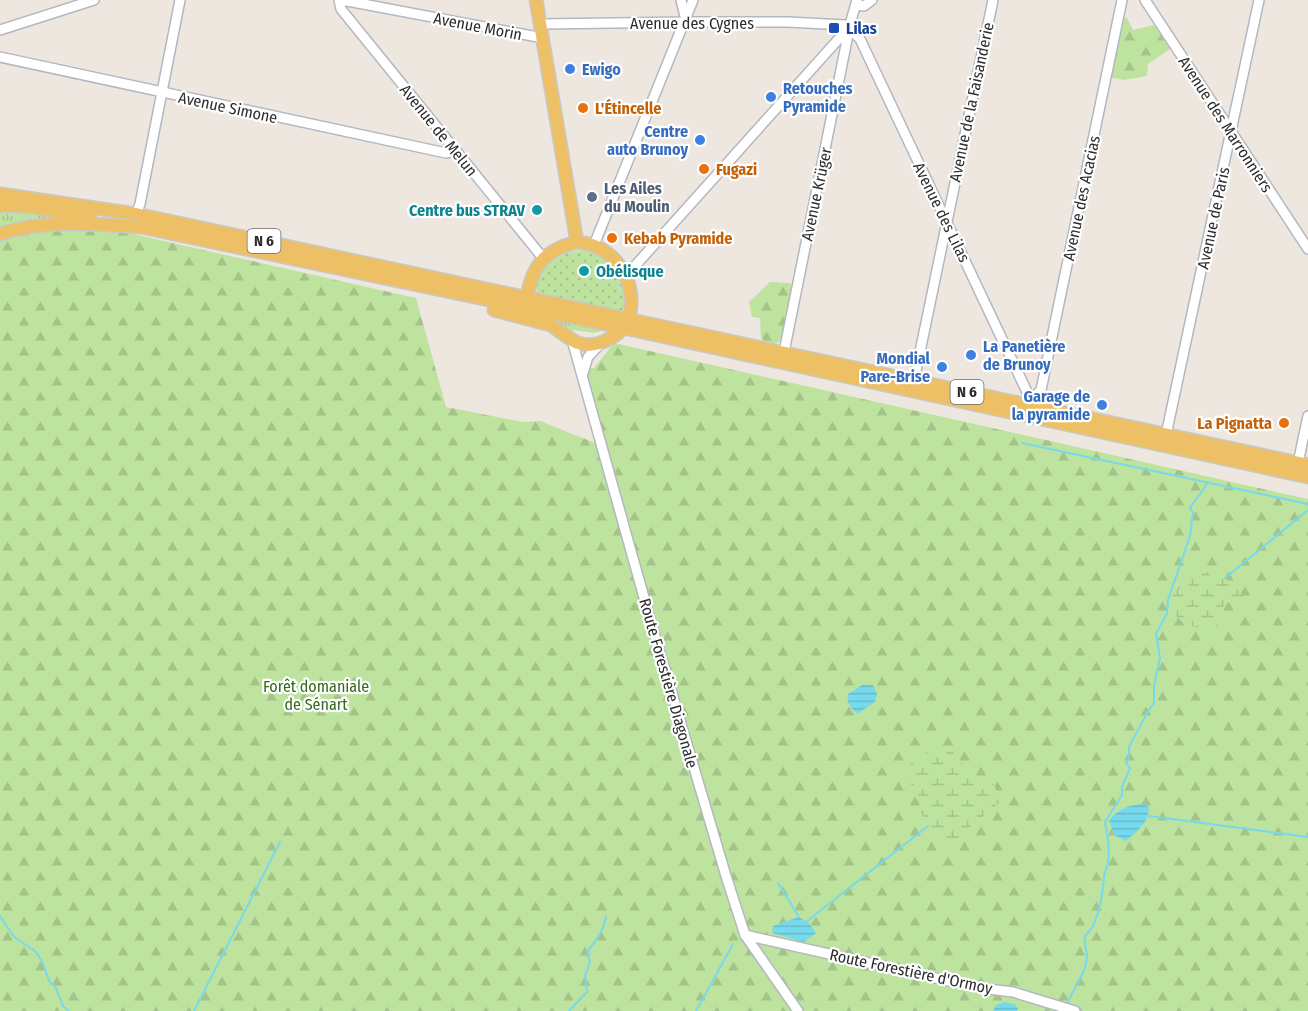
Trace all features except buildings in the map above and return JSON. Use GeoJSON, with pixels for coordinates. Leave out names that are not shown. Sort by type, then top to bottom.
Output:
{"type":"FeatureCollection","features":[{"type":"Feature","properties":{"kind":"main road"},"geometry":{"type":"LineString","coordinates":[[536,0],[577,242]]}},
{"type":"Feature","properties":{"kind":"main road","name":"N 6"},"geometry":{"type":"LineString","coordinates":[[0,194],[138,209],[527,298],[624,323],[1308,477]]}},
{"type":"Feature","properties":{"kind":"main road","name":"N 6"},"geometry":{"type":"LineString","coordinates":[[0,205],[34,207],[141,227],[534,311],[624,323],[784,352],[1303,464]]}},
{"type":"Feature","properties":{"kind":"main road"},"geometry":{"type":"LineString","coordinates":[[0,234],[50,224],[80,223],[141,227]]}},
{"type":"Feature","properties":{"kind":"main road"},"geometry":{"type":"LineString","coordinates":[[577,242],[594,245],[610,256],[626,274],[631,291],[624,323],[617,334],[600,344],[584,345],[550,325],[534,311],[527,298],[531,279],[543,258],[553,250],[577,242]]}},
{"type":"Feature","properties":{"kind":"main road"},"geometry":{"type":"LineString","coordinates":[[473,297],[482,306],[550,325]]}},
{"type":"Feature","properties":{"kind":"street"},"geometry":{"type":"LineString","coordinates":[[0,30],[94,0]]}},
{"type":"Feature","properties":{"kind":"street"},"geometry":{"type":"LineString","coordinates":[[138,209],[180,0]]}},
{"type":"Feature","properties":{"kind":"street","name":"Avenue Morin"},"geometry":{"type":"LineString","coordinates":[[340,0],[543,38]]}},
{"type":"Feature","properties":{"kind":"street","name":"Avenue de Melun"},"geometry":{"type":"LineString","coordinates":[[340,0],[340,9],[543,258]]}},
{"type":"Feature","properties":{"kind":"street"},"geometry":{"type":"LineString","coordinates":[[681,0],[684,20]]}},
{"type":"Feature","properties":{"kind":"street"},"geometry":{"type":"LineString","coordinates":[[594,245],[693,0]]}},
{"type":"Feature","properties":{"kind":"street"},"geometry":{"type":"LineString","coordinates":[[856,2],[864,6],[872,0]]}},
{"type":"Feature","properties":{"kind":"street","name":"Avenue de la Faisanderie"},"geometry":{"type":"LineString","coordinates":[[912,380],[916,371],[993,0]]}},
{"type":"Feature","properties":{"kind":"street","name":"Avenue des Acacias"},"geometry":{"type":"LineString","coordinates":[[1033,394],[1041,390],[1122,0]]}},
{"type":"Feature","properties":{"kind":"street","name":"Avenue des Marronniers"},"geometry":{"type":"LineString","coordinates":[[1145,0],[1308,249]]}},
{"type":"Feature","properties":{"kind":"street","name":"Avenue de Paris"},"geometry":{"type":"LineString","coordinates":[[1166,435],[1259,0]]}},
{"type":"Feature","properties":{"kind":"street","name":"Avenue Krüger"},"geometry":{"type":"LineString","coordinates":[[784,352],[848,30],[856,2]]}},
{"type":"Feature","properties":{"kind":"street","name":"Avenue des Cygnes"},"geometry":{"type":"LineString","coordinates":[[540,24],[684,20],[788,22],[848,30]]}},
{"type":"Feature","properties":{"kind":"street"},"geometry":{"type":"LineString","coordinates":[[626,274],[848,30]]}},
{"type":"Feature","properties":{"kind":"street","name":"Avenue des Lilas"},"geometry":{"type":"LineString","coordinates":[[848,30],[860,39],[1033,394],[1042,400],[1042,408]]}},
{"type":"Feature","properties":{"kind":"street","name":"Avenue Simone"},"geometry":{"type":"LineString","coordinates":[[0,57],[446,153],[456,151]]}},
{"type":"Feature","properties":{"kind":"street","name":"Route Forestière Diagonale"},"geometry":{"type":"LineString","coordinates":[[572,340],[650,619],[726,876],[746,935],[798,1011]]}},
{"type":"Feature","properties":{"kind":"street"},"geometry":{"type":"LineString","coordinates":[[583,373],[588,357],[600,344]]}},
{"type":"Feature","properties":{"kind":"street"},"geometry":{"type":"LineString","coordinates":[[1017,403],[1033,394]]}},
{"type":"Feature","properties":{"kind":"street"},"geometry":{"type":"LineString","coordinates":[[1303,464],[1308,416]]}},
{"type":"Feature","properties":{"kind":"street","name":"Route Forestière d'Ormoy"},"geometry":{"type":"LineString","coordinates":[[746,935],[980,988],[1013,992],[1075,1011]]}},
{"type":"Feature","properties":{"kind":"green space"},"geometry":{"type":"Polygon","coordinates":[[[1122,18],[1127,18],[1133,30],[1154,25],[1170,49],[1148,64],[1147,76],[1124,80],[1110,77],[1122,18]]]}},
{"type":"Feature","properties":{"kind":"green space"},"geometry":{"type":"Polygon","coordinates":[[[0,210],[57,216],[57,220],[0,229],[0,210]]]}},
{"type":"Feature","properties":{"kind":"green space","name":"Forêt domaniale de Sénart"},"geometry":{"type":"Polygon","coordinates":[[[60,227],[115,230],[416,298],[446,407],[523,422],[540,421],[595,443],[575,368],[594,368],[614,343],[1308,499],[1308,1011],[0,1011],[0,239],[60,227]]]}},
{"type":"Feature","properties":{"kind":"green space"},"geometry":{"type":"Polygon","coordinates":[[[581,250],[603,257],[620,273],[625,293],[625,307],[621,311],[537,293],[538,276],[549,263],[564,254],[581,250]]]}},
{"type":"Feature","properties":{"kind":"green space"},"geometry":{"type":"Polygon","coordinates":[[[770,282],[790,283],[794,290],[793,314],[778,343],[766,343],[761,338],[760,318],[752,317],[749,302],[770,282]]]}},
{"type":"Feature","properties":{"kind":"green space"},"geometry":{"type":"Polygon","coordinates":[[[546,317],[605,330],[593,333],[574,330],[570,333],[546,317]]]}},
{"type":"Feature","properties":{"kind":"green space"},"geometry":{"type":"Polygon","coordinates":[[[1200,565],[1211,576],[1222,576],[1240,591],[1244,598],[1241,604],[1225,602],[1219,620],[1213,628],[1188,625],[1176,616],[1173,609],[1174,591],[1188,586],[1189,573],[1200,565]]]}},
{"type":"Feature","properties":{"kind":"green space"},"geometry":{"type":"Polygon","coordinates":[[[949,748],[970,772],[994,785],[1001,801],[963,833],[955,844],[935,831],[924,819],[917,790],[909,782],[907,772],[913,760],[920,756],[934,750],[949,748]]]}},
{"type":"Feature","properties":{"kind":"water"},"geometry":{"type":"Polygon","coordinates":[[[862,685],[873,685],[877,694],[875,702],[857,714],[848,703],[848,694],[862,685]]]}},
{"type":"Feature","properties":{"kind":"water"},"geometry":{"type":"Polygon","coordinates":[[[1144,804],[1149,807],[1147,818],[1138,830],[1126,841],[1114,835],[1109,820],[1125,808],[1144,804]]]}},
{"type":"Feature","properties":{"kind":"water"},"geometry":{"type":"Polygon","coordinates":[[[799,917],[810,924],[816,933],[804,942],[772,933],[773,926],[799,917]]]}},
{"type":"Feature","properties":{"kind":"water"},"geometry":{"type":"Polygon","coordinates":[[[1004,1002],[1014,1004],[1018,1008],[1017,1011],[993,1011],[996,1005],[1004,1002]]]}},
{"type":"Feature","properties":{"kind":"waterway"},"geometry":{"type":"LineString","coordinates":[[1022,443],[1308,504]]}},
{"type":"Feature","properties":{"kind":"waterway"},"geometry":{"type":"LineString","coordinates":[[1068,1002],[1085,968],[1087,955],[1085,937],[1093,926],[1101,902],[1104,875],[1109,858],[1105,822],[1122,795],[1122,787],[1130,768],[1126,763],[1129,757],[1129,747],[1154,703],[1154,686],[1160,658],[1156,634],[1167,613],[1168,600],[1190,536],[1193,513],[1190,507],[1207,482]]}},
{"type":"Feature","properties":{"kind":"waterway"},"geometry":{"type":"LineString","coordinates":[[1225,578],[1308,510]]}},
{"type":"Feature","properties":{"kind":"waterway"},"geometry":{"type":"LineString","coordinates":[[1149,816],[1308,837]]}},
{"type":"Feature","properties":{"kind":"waterway"},"geometry":{"type":"LineString","coordinates":[[806,922],[928,826]]}},
{"type":"Feature","properties":{"kind":"waterway"},"geometry":{"type":"LineString","coordinates":[[194,1011],[280,842]]}},
{"type":"Feature","properties":{"kind":"waterway"},"geometry":{"type":"LineString","coordinates":[[778,883],[799,917]]}},
{"type":"Feature","properties":{"kind":"waterway"},"geometry":{"type":"LineString","coordinates":[[0,916],[14,937],[35,951],[42,961],[49,981],[55,986],[63,1006],[69,1011]]}},
{"type":"Feature","properties":{"kind":"waterway"},"geometry":{"type":"LineString","coordinates":[[569,1011],[587,992],[585,976],[590,962],[587,953],[601,932],[606,917]]}},
{"type":"Feature","properties":{"kind":"waterway"},"geometry":{"type":"LineString","coordinates":[[696,1011],[733,944]]}},
{"type":"Feature","properties":{"kind":"place","name":"Lilas"},"geometry":{"type":"Point","coordinates":[834,28]}},
{"type":"Feature","properties":{"kind":"place","name":"Ewigo"},"geometry":{"type":"Point","coordinates":[570,69]}},
{"type":"Feature","properties":{"kind":"place","name":"Retouches Pyramide"},"geometry":{"type":"Point","coordinates":[771,97]}},
{"type":"Feature","properties":{"kind":"place","name":"L'Étincelle"},"geometry":{"type":"Point","coordinates":[583,108]}},
{"type":"Feature","properties":{"kind":"place","name":"Centre auto Brunoy"},"geometry":{"type":"Point","coordinates":[700,140]}},
{"type":"Feature","properties":{"kind":"place","name":"Fugazi"},"geometry":{"type":"Point","coordinates":[704,169]}},
{"type":"Feature","properties":{"kind":"place","name":"Les Ailes du Moulin"},"geometry":{"type":"Point","coordinates":[592,197]}},
{"type":"Feature","properties":{"kind":"place","name":"Centre bus STRAV"},"geometry":{"type":"Point","coordinates":[537,210]}},
{"type":"Feature","properties":{"kind":"place","name":"Kebab Pyramide"},"geometry":{"type":"Point","coordinates":[612,238]}},
{"type":"Feature","properties":{"kind":"place","name":"Obélisque"},"geometry":{"type":"Point","coordinates":[584,271]}},
{"type":"Feature","properties":{"kind":"place","name":"La Panetière de Brunoy"},"geometry":{"type":"Point","coordinates":[971,355]}},
{"type":"Feature","properties":{"kind":"place","name":"Mondial Pare-Brise"},"geometry":{"type":"Point","coordinates":[942,367]}},
{"type":"Feature","properties":{"kind":"place","name":"Garage de la pyramide"},"geometry":{"type":"Point","coordinates":[1102,405]}},
{"type":"Feature","properties":{"kind":"place","name":"La Pignatta"},"geometry":{"type":"Point","coordinates":[1284,423]}}]}
